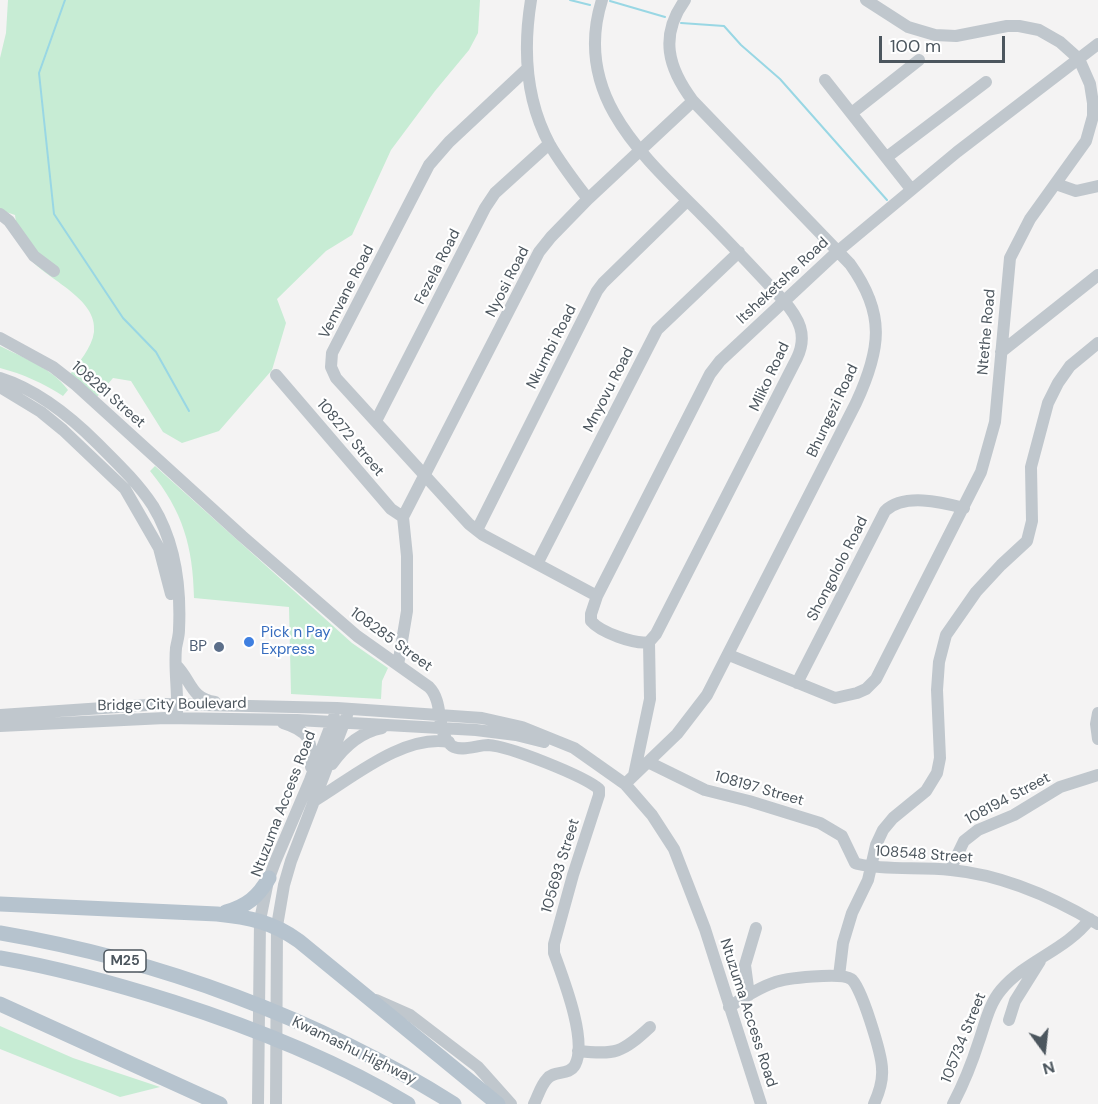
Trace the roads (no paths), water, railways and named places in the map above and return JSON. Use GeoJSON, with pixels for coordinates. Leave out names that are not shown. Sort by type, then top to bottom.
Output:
{"type":"FeatureCollection","features":[{"type":"Feature","properties":{"kind":"main road"},"geometry":{"type":"LineString","coordinates":[[217,914],[239,908],[252,901],[269,878]]}},
{"type":"Feature","properties":{"kind":"main road"},"geometry":{"type":"LineString","coordinates":[[0,904],[217,914],[261,920],[277,926],[299,940],[498,1104]]}},
{"type":"Feature","properties":{"kind":"main road","name":"Kwamashu Highway"},"geometry":{"type":"LineString","coordinates":[[0,933],[114,958],[247,1002],[394,1070],[454,1104]]}},
{"type":"Feature","properties":{"kind":"main road","name":"Kwamashu Highway"},"geometry":{"type":"LineString","coordinates":[[0,958],[67,971],[123,986],[246,1027],[333,1064],[408,1104]]}},
{"type":"Feature","properties":{"kind":"main road"},"geometry":{"type":"LineString","coordinates":[[0,1004],[219,1104]]}},
{"type":"Feature","properties":{"kind":"street"},"geometry":{"type":"LineString","coordinates":[[531,0],[527,26],[527,69],[536,111],[549,144],[588,199]]}},
{"type":"Feature","properties":{"kind":"street","name":"Mliko Road"},"geometry":{"type":"LineString","coordinates":[[603,0],[598,16],[596,52],[603,88],[616,120],[639,151],[739,252],[792,310],[802,330],[801,350],[702,547],[656,634],[649,642]]}},
{"type":"Feature","properties":{"kind":"street","name":"Bhungezi Road"},"geometry":{"type":"LineString","coordinates":[[629,780],[677,734],[699,707],[729,655],[856,403],[873,361],[876,341],[871,302],[859,277],[838,251],[693,101],[675,75],[669,47],[673,21],[685,0]]}},
{"type":"Feature","properties":{"kind":"street","name":"Ntethe Road"},"geometry":{"type":"LineString","coordinates":[[729,655],[835,699],[857,693],[872,684],[981,472],[994,422],[1010,258],[1030,219],[1086,141],[1093,116],[1092,93],[1079,59],[1060,42],[1039,30],[1007,26],[956,36],[935,35],[908,27],[866,0]]}},
{"type":"Feature","properties":{"kind":"street","name":"Itsheketshe Road"},"geometry":{"type":"LineString","coordinates":[[649,642],[639,643],[596,626],[591,621],[591,614],[597,596],[710,374],[783,300],[838,251],[912,189],[1098,44]]}},
{"type":"Feature","properties":{"kind":"street"},"geometry":{"type":"LineString","coordinates":[[853,112],[919,60]]}},
{"type":"Feature","properties":{"kind":"street","name":"Vemvane Road"},"geometry":{"type":"LineString","coordinates":[[527,69],[449,142],[429,165],[332,353],[331,367],[336,378],[477,530],[597,596]]}},
{"type":"Feature","properties":{"kind":"street"},"geometry":{"type":"LineString","coordinates":[[825,80],[853,112],[912,189]]}},
{"type":"Feature","properties":{"kind":"street"},"geometry":{"type":"LineString","coordinates":[[887,157],[986,82]]}},
{"type":"Feature","properties":{"kind":"street","name":"Nyosi Road"},"geometry":{"type":"LineString","coordinates":[[403,517],[539,252],[588,199],[693,101]]}},
{"type":"Feature","properties":{"kind":"street","name":"Fezela Road"},"geometry":{"type":"LineString","coordinates":[[376,421],[489,202],[495,193],[549,144]]}},
{"type":"Feature","properties":{"kind":"street"},"geometry":{"type":"LineString","coordinates":[[1056,184],[1076,191],[1098,186]]}},
{"type":"Feature","properties":{"kind":"street","name":"Nkumbi Road"},"geometry":{"type":"LineString","coordinates":[[477,530],[597,291],[687,201]]}},
{"type":"Feature","properties":{"kind":"street"},"geometry":{"type":"LineString","coordinates":[[0,214],[9,221],[34,256],[54,271]]}},
{"type":"Feature","properties":{"kind":"street","name":"Mnyovu Road"},"geometry":{"type":"LineString","coordinates":[[537,564],[657,330],[739,252]]}},
{"type":"Feature","properties":{"kind":"street"},"geometry":{"type":"LineString","coordinates":[[1001,352],[1098,275]]}},
{"type":"Feature","properties":{"kind":"street","name":"108281 Street"},"geometry":{"type":"LineString","coordinates":[[0,338],[53,367],[274,564]]}},
{"type":"Feature","properties":{"kind":"street"},"geometry":{"type":"LineString","coordinates":[[839,976],[843,942],[883,830],[893,818],[926,791],[937,773],[940,758],[937,690],[939,662],[946,635],[960,613],[1000,566],[1030,544],[1031,467],[1048,403],[1070,366],[1098,343]]}},
{"type":"Feature","properties":{"kind":"street","name":"108272 Street"},"geometry":{"type":"LineString","coordinates":[[276,375],[391,509],[403,517]]}},
{"type":"Feature","properties":{"kind":"street"},"geometry":{"type":"LineString","coordinates":[[0,378],[37,395],[67,416],[114,460],[152,505],[162,523],[176,568],[179,626],[176,647],[177,719]]}},
{"type":"Feature","properties":{"kind":"street"},"geometry":{"type":"LineString","coordinates":[[0,387],[27,402],[48,418],[125,489],[150,529],[165,568],[170,585],[172,626],[176,647]]}},
{"type":"Feature","properties":{"kind":"street","name":"Shongololo Road"},"geometry":{"type":"LineString","coordinates":[[796,683],[885,511],[898,503],[918,501],[964,507]]}},
{"type":"Feature","properties":{"kind":"street"},"geometry":{"type":"LineString","coordinates":[[398,665],[407,611],[407,556],[403,517]]}},
{"type":"Feature","properties":{"kind":"street","name":"108285 Street"},"geometry":{"type":"LineString","coordinates":[[274,564],[357,636],[433,691],[438,698],[442,728]]}},
{"type":"Feature","properties":{"kind":"street"},"geometry":{"type":"LineString","coordinates":[[629,780],[650,699],[649,642]]}},
{"type":"Feature","properties":{"kind":"street"},"geometry":{"type":"LineString","coordinates":[[176,665],[186,675],[192,690],[200,698],[249,706]]}},
{"type":"Feature","properties":{"kind":"street","name":"Bridge City Boulevard"},"geometry":{"type":"LineString","coordinates":[[0,715],[162,704],[343,708]]}},
{"type":"Feature","properties":{"kind":"street","name":"Ntuzuma Access Road"},"geometry":{"type":"LineString","coordinates":[[276,1104],[277,926],[289,869],[323,778],[343,708],[482,718],[522,727],[568,745],[629,780],[678,859],[705,929],[761,1104]]}},
{"type":"Feature","properties":{"kind":"street"},"geometry":{"type":"LineString","coordinates":[[1098,713],[1096,724],[1098,739]]}},
{"type":"Feature","properties":{"kind":"street","name":"Bridge City Boulevard"},"geometry":{"type":"LineString","coordinates":[[0,726],[165,718],[338,722]]}},
{"type":"Feature","properties":{"kind":"street"},"geometry":{"type":"LineString","coordinates":[[273,719],[296,727],[306,735],[311,751],[310,780]]}},
{"type":"Feature","properties":{"kind":"street","name":"Ntuzuma Access Road"},"geometry":{"type":"LineString","coordinates":[[338,722],[516,735],[561,747],[587,757]]}},
{"type":"Feature","properties":{"kind":"street","name":"Ntuzuma Access Road"},"geometry":{"type":"LineString","coordinates":[[258,1104],[261,920],[269,878],[310,780],[338,722]]}},
{"type":"Feature","properties":{"kind":"street"},"geometry":{"type":"LineString","coordinates":[[323,778],[340,753],[359,736],[370,731],[402,726]]}},
{"type":"Feature","properties":{"kind":"street"},"geometry":{"type":"LineString","coordinates":[[314,801],[364,769],[396,752],[430,741],[449,742],[442,728]]}},
{"type":"Feature","properties":{"kind":"street","name":"105693 Street"},"geometry":{"type":"LineString","coordinates":[[449,742],[458,748],[489,745],[504,749],[553,765],[599,789],[554,944],[554,953],[578,1033],[578,1051]]}},
{"type":"Feature","properties":{"kind":"street","name":"108197 Street"},"geometry":{"type":"LineString","coordinates":[[648,762],[705,790],[820,822],[842,836],[852,855]]}},
{"type":"Feature","properties":{"kind":"street","name":"108194 Street"},"geometry":{"type":"LineString","coordinates":[[950,870],[964,841],[978,830],[1014,814],[1060,787],[1098,775]]}},
{"type":"Feature","properties":{"kind":"street","name":"108548 Street"},"geometry":{"type":"LineString","coordinates":[[852,855],[855,863],[872,866],[950,870],[984,875],[1028,889],[1094,922]]}},
{"type":"Feature","properties":{"kind":"street","name":"105734 Street"},"geometry":{"type":"LineString","coordinates":[[953,1104],[966,1078],[995,999],[1001,990],[1021,971],[1072,939],[1094,922]]}},
{"type":"Feature","properties":{"kind":"street"},"geometry":{"type":"LineString","coordinates":[[749,995],[745,965],[756,928]]}},
{"type":"Feature","properties":{"kind":"street"},"geometry":{"type":"LineString","coordinates":[[1009,1020],[1015,1001],[1040,959]]}},
{"type":"Feature","properties":{"kind":"street"},"geometry":{"type":"LineString","coordinates":[[729,1007],[781,981],[839,976],[849,978],[856,985],[881,1058],[881,1086],[874,1104]]}},
{"type":"Feature","properties":{"kind":"street"},"geometry":{"type":"LineString","coordinates":[[368,997],[410,1015],[478,1066],[511,1104]]}},
{"type":"Feature","properties":{"kind":"street"},"geometry":{"type":"LineString","coordinates":[[534,1104],[547,1078],[553,1073],[565,1072],[573,1068],[578,1051],[608,1053],[621,1050],[650,1027]]}},
{"type":"Feature","properties":{"kind":"waterway"},"geometry":{"type":"LineString","coordinates":[[65,0],[39,73],[54,214],[123,318],[156,352],[189,411]]}},
{"type":"Feature","properties":{"kind":"waterway"},"geometry":{"type":"LineString","coordinates":[[570,0],[590,5]]}},
{"type":"Feature","properties":{"kind":"waterway"},"geometry":{"type":"LineString","coordinates":[[610,1],[665,17]]}},
{"type":"Feature","properties":{"kind":"waterway"},"geometry":{"type":"LineString","coordinates":[[681,23],[724,26],[741,45],[780,79],[887,200]]}},
{"type":"Feature","properties":{"kind":"place","name":"Pick n Pay Express"},"geometry":{"type":"Point","coordinates":[249,642]}},
{"type":"Feature","properties":{"kind":"place","name":"BP"},"geometry":{"type":"Point","coordinates":[219,647]}}]}
